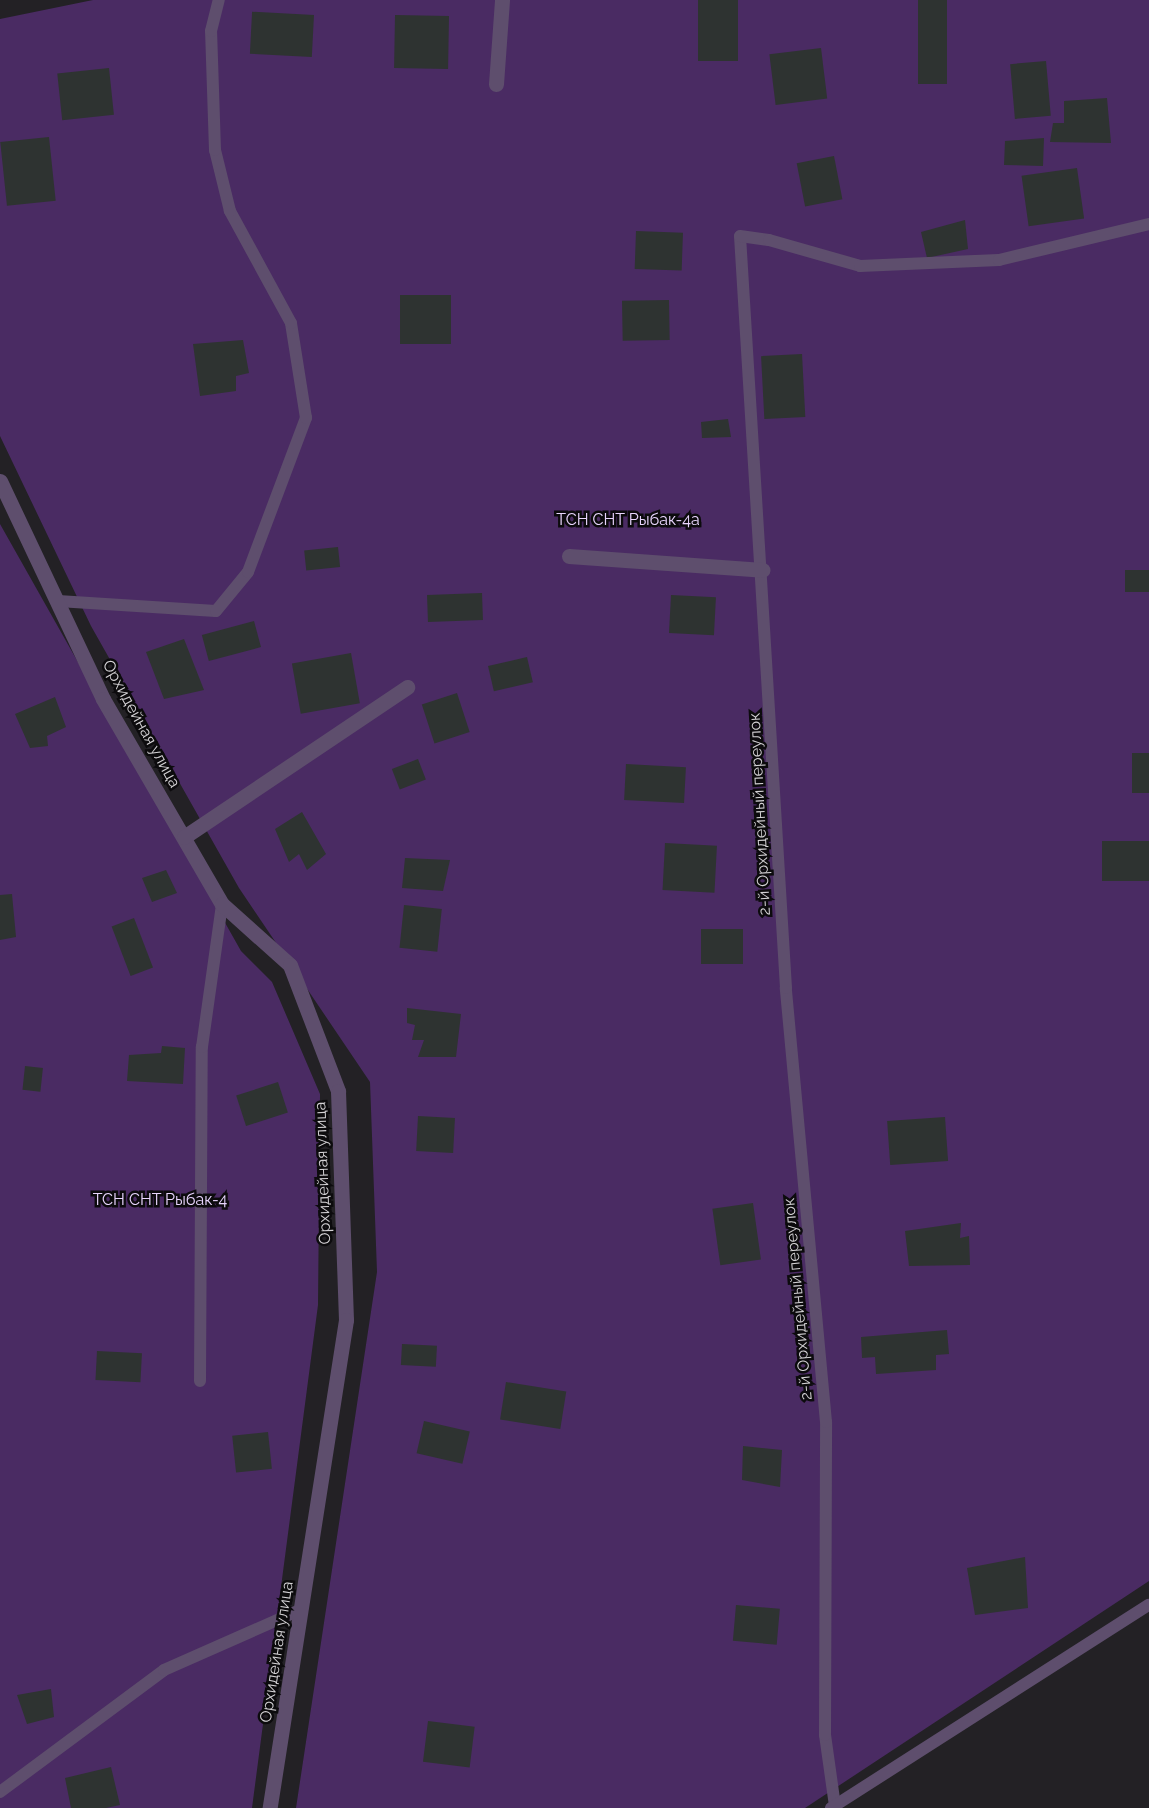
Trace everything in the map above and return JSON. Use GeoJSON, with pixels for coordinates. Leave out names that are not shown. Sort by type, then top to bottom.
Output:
{"type":"FeatureCollection","features":[{"type":"Feature","properties":{"kind":"street"},"geometry":{"type":"LineString","coordinates":[[496,84],[502,0]]}},
{"type":"Feature","properties":{"kind":"street","name":"Орхидейная улица"},"geometry":{"type":"LineString","coordinates":[[0,481],[103,699],[222,904],[290,965],[338,1092],[346,1320],[303,1609],[270,1808]]}},
{"type":"Feature","properties":{"kind":"street"},"geometry":{"type":"LineString","coordinates":[[569,556],[762,570]]}},
{"type":"Feature","properties":{"kind":"street"},"geometry":{"type":"LineString","coordinates":[[184,837],[407,687]]}},
{"type":"Feature","properties":{"kind":"lane"},"geometry":{"type":"LineString","coordinates":[[58,601],[216,611],[248,572],[306,418],[291,323],[230,212],[214,150],[211,31],[219,0]]}},
{"type":"Feature","properties":{"kind":"lane","name":"2-й Орхидейный переулок"},"geometry":{"type":"LineString","coordinates":[[833,1807],[825,1735],[826,1422],[786,988],[740,236],[769,240],[860,266],[999,260],[1149,224]]}},
{"type":"Feature","properties":{"kind":"lane"},"geometry":{"type":"LineString","coordinates":[[58,601],[222,904],[202,1047],[200,1381]]}},
{"type":"Feature","properties":{"kind":"lane"},"geometry":{"type":"LineString","coordinates":[[833,1807],[1149,1605]]}},
{"type":"Feature","properties":{"kind":"lane"},"geometry":{"type":"LineString","coordinates":[[0,1792],[164,1670],[303,1609]]}},
{"type":"Feature","properties":{"kind":"green space","name":"ТСН СНТ Рыбак-4а"},"geometry":{"type":"Polygon","coordinates":[[[93,0],[1149,0],[1149,1581],[805,1808],[296,1808],[377,1272],[370,1082],[239,888],[91,626],[0,436],[0,19],[93,0]]]}},
{"type":"Feature","properties":{"kind":"green space","name":"ТСН СНТ Рыбак-4"},"geometry":{"type":"Polygon","coordinates":[[[0,524],[241,951],[272,982],[320,1094],[318,1305],[252,1808],[0,1808],[0,524]]]}},
{"type":"Feature","properties":{"kind":"building"},"geometry":{"type":"Polygon","coordinates":[[[698,0],[738,0],[738,61],[698,61],[698,0]]]}},
{"type":"Feature","properties":{"kind":"building"},"geometry":{"type":"Polygon","coordinates":[[[918,0],[947,0],[947,84],[918,84],[918,0]]]}},
{"type":"Feature","properties":{"kind":"building"},"geometry":{"type":"Polygon","coordinates":[[[252,12],[314,15],[312,57],[250,54],[252,12]]]}},
{"type":"Feature","properties":{"kind":"building"},"geometry":{"type":"Polygon","coordinates":[[[395,15],[449,16],[448,69],[394,68],[395,15]]]}},
{"type":"Feature","properties":{"kind":"building"},"geometry":{"type":"Polygon","coordinates":[[[821,48],[827,99],[776,105],[769,54],[821,48]]]}},
{"type":"Feature","properties":{"kind":"building"},"geometry":{"type":"Polygon","coordinates":[[[1046,61],[1051,116],[1015,119],[1010,64],[1046,61]]]}},
{"type":"Feature","properties":{"kind":"building"},"geometry":{"type":"Polygon","coordinates":[[[109,68],[114,115],[62,120],[57,73],[109,68]]]}},
{"type":"Feature","properties":{"kind":"building"},"geometry":{"type":"Polygon","coordinates":[[[1107,98],[1111,143],[1050,142],[1053,123],[1064,123],[1064,101],[1107,98]]]}},
{"type":"Feature","properties":{"kind":"building"},"geometry":{"type":"Polygon","coordinates":[[[49,137],[56,201],[7,206],[0,142],[49,137]]]}},
{"type":"Feature","properties":{"kind":"building"},"geometry":{"type":"Polygon","coordinates":[[[1044,138],[1043,166],[1004,165],[1005,141],[1044,138]]]}},
{"type":"Feature","properties":{"kind":"building"},"geometry":{"type":"Polygon","coordinates":[[[834,156],[842,199],[805,206],[797,163],[834,156]]]}},
{"type":"Feature","properties":{"kind":"building"},"geometry":{"type":"Polygon","coordinates":[[[1077,168],[1084,219],[1029,226],[1022,176],[1077,168]]]}},
{"type":"Feature","properties":{"kind":"building"},"geometry":{"type":"Polygon","coordinates":[[[965,220],[968,249],[927,258],[921,232],[965,220]]]}},
{"type":"Feature","properties":{"kind":"building"},"geometry":{"type":"Polygon","coordinates":[[[636,231],[683,233],[682,271],[635,269],[636,231]]]}},
{"type":"Feature","properties":{"kind":"building"},"geometry":{"type":"Polygon","coordinates":[[[400,295],[451,295],[451,344],[400,344],[400,295]]]}},
{"type":"Feature","properties":{"kind":"building"},"geometry":{"type":"Polygon","coordinates":[[[669,300],[670,340],[623,341],[622,301],[669,300]]]}},
{"type":"Feature","properties":{"kind":"building"},"geometry":{"type":"Polygon","coordinates":[[[243,340],[249,373],[236,376],[236,391],[200,396],[193,344],[243,340]]]}},
{"type":"Feature","properties":{"kind":"building"},"geometry":{"type":"Polygon","coordinates":[[[802,354],[805,417],[764,419],[761,356],[802,354]]]}},
{"type":"Feature","properties":{"kind":"building"},"geometry":{"type":"Polygon","coordinates":[[[728,419],[731,437],[702,438],[701,422],[728,419]]]}},
{"type":"Feature","properties":{"kind":"building"},"geometry":{"type":"Polygon","coordinates":[[[338,547],[340,567],[306,570],[304,551],[338,547]]]}},
{"type":"Feature","properties":{"kind":"building"},"geometry":{"type":"Polygon","coordinates":[[[1125,570],[1149,570],[1149,592],[1125,592],[1125,570]]]}},
{"type":"Feature","properties":{"kind":"building"},"geometry":{"type":"Polygon","coordinates":[[[482,593],[483,620],[428,622],[427,595],[482,593]]]}},
{"type":"Feature","properties":{"kind":"building"},"geometry":{"type":"Polygon","coordinates":[[[671,595],[716,597],[714,635],[669,633],[671,595]]]}},
{"type":"Feature","properties":{"kind":"building"},"geometry":{"type":"Polygon","coordinates":[[[254,621],[261,647],[209,661],[202,635],[254,621]]]}},
{"type":"Feature","properties":{"kind":"building"},"geometry":{"type":"Polygon","coordinates":[[[184,639],[204,690],[164,699],[146,652],[184,639]]]}},
{"type":"Feature","properties":{"kind":"building"},"geometry":{"type":"Polygon","coordinates":[[[351,653],[360,703],[301,714],[292,663],[351,653]]]}},
{"type":"Feature","properties":{"kind":"building"},"geometry":{"type":"Polygon","coordinates":[[[527,657],[533,682],[494,691],[488,666],[527,657]]]}},
{"type":"Feature","properties":{"kind":"building"},"geometry":{"type":"Polygon","coordinates":[[[457,693],[470,732],[434,743],[422,704],[457,693]]]}},
{"type":"Feature","properties":{"kind":"building"},"geometry":{"type":"Polygon","coordinates":[[[55,697],[66,727],[47,736],[48,746],[30,748],[15,714],[55,697]]]}},
{"type":"Feature","properties":{"kind":"building"},"geometry":{"type":"Polygon","coordinates":[[[1132,753],[1149,753],[1149,793],[1132,793],[1132,753]]]}},
{"type":"Feature","properties":{"kind":"building"},"geometry":{"type":"Polygon","coordinates":[[[418,759],[426,780],[400,790],[392,769],[418,759]]]}},
{"type":"Feature","properties":{"kind":"building"},"geometry":{"type":"Polygon","coordinates":[[[626,764],[686,767],[684,803],[624,800],[626,764]]]}},
{"type":"Feature","properties":{"kind":"building"},"geometry":{"type":"Polygon","coordinates":[[[302,812],[326,854],[307,870],[299,854],[289,862],[275,829],[302,812]]]}},
{"type":"Feature","properties":{"kind":"building"},"geometry":{"type":"Polygon","coordinates":[[[1102,841],[1149,841],[1149,881],[1102,881],[1102,841]]]}},
{"type":"Feature","properties":{"kind":"building"},"geometry":{"type":"Polygon","coordinates":[[[665,843],[717,846],[714,893],[663,890],[665,843]]]}},
{"type":"Feature","properties":{"kind":"building"},"geometry":{"type":"Polygon","coordinates":[[[405,858],[450,860],[443,891],[402,888],[405,858]]]}},
{"type":"Feature","properties":{"kind":"building"},"geometry":{"type":"Polygon","coordinates":[[[166,870],[177,893],[152,902],[142,878],[166,870]]]}},
{"type":"Feature","properties":{"kind":"building"},"geometry":{"type":"Polygon","coordinates":[[[12,894],[16,937],[0,940],[0,895],[12,894]]]}},
{"type":"Feature","properties":{"kind":"building"},"geometry":{"type":"Polygon","coordinates":[[[404,905],[442,909],[437,952],[400,948],[404,905]]]}},
{"type":"Feature","properties":{"kind":"building"},"geometry":{"type":"Polygon","coordinates":[[[134,918],[153,967],[131,976],[112,927],[134,918]]]}},
{"type":"Feature","properties":{"kind":"building"},"geometry":{"type":"Polygon","coordinates":[[[701,929],[743,929],[743,964],[701,964],[701,929]]]}},
{"type":"Feature","properties":{"kind":"building"},"geometry":{"type":"Polygon","coordinates":[[[407,1008],[461,1014],[456,1057],[418,1057],[424,1040],[412,1040],[415,1025],[407,1023],[407,1008]]]}},
{"type":"Feature","properties":{"kind":"building"},"geometry":{"type":"Polygon","coordinates":[[[162,1046],[185,1048],[183,1084],[127,1081],[129,1055],[161,1053],[162,1046]]]}},
{"type":"Feature","properties":{"kind":"building"},"geometry":{"type":"Polygon","coordinates":[[[25,1066],[43,1068],[40,1092],[22,1090],[25,1066]]]}},
{"type":"Feature","properties":{"kind":"building"},"geometry":{"type":"Polygon","coordinates":[[[278,1082],[288,1112],[246,1126],[236,1096],[278,1082]]]}},
{"type":"Feature","properties":{"kind":"building"},"geometry":{"type":"Polygon","coordinates":[[[418,1116],[455,1118],[453,1153],[416,1151],[418,1116]]]}},
{"type":"Feature","properties":{"kind":"building"},"geometry":{"type":"Polygon","coordinates":[[[945,1117],[948,1161],[890,1165],[887,1121],[945,1117]]]}},
{"type":"Feature","properties":{"kind":"building"},"geometry":{"type":"Polygon","coordinates":[[[753,1203],[761,1259],[720,1265],[712,1209],[753,1203]]]}},
{"type":"Feature","properties":{"kind":"building"},"geometry":{"type":"Polygon","coordinates":[[[961,1223],[960,1238],[969,1236],[970,1265],[909,1266],[905,1231],[961,1223]]]}},
{"type":"Feature","properties":{"kind":"building"},"geometry":{"type":"Polygon","coordinates":[[[947,1330],[949,1354],[936,1355],[936,1370],[876,1374],[875,1357],[862,1358],[861,1337],[947,1330]]]}},
{"type":"Feature","properties":{"kind":"building"},"geometry":{"type":"Polygon","coordinates":[[[402,1344],[437,1346],[436,1367],[401,1365],[402,1344]]]}},
{"type":"Feature","properties":{"kind":"building"},"geometry":{"type":"Polygon","coordinates":[[[97,1351],[142,1353],[140,1382],[95,1380],[97,1351]]]}},
{"type":"Feature","properties":{"kind":"building"},"geometry":{"type":"Polygon","coordinates":[[[506,1382],[566,1392],[560,1429],[500,1420],[506,1382]]]}},
{"type":"Feature","properties":{"kind":"building"},"geometry":{"type":"Polygon","coordinates":[[[424,1421],[470,1432],[462,1464],[417,1453],[424,1421]]]}},
{"type":"Feature","properties":{"kind":"building"},"geometry":{"type":"Polygon","coordinates":[[[268,1432],[272,1469],[236,1473],[232,1436],[268,1432]]]}},
{"type":"Feature","properties":{"kind":"building"},"geometry":{"type":"Polygon","coordinates":[[[743,1446],[782,1450],[780,1487],[742,1480],[743,1446]]]}},
{"type":"Feature","properties":{"kind":"building"},"geometry":{"type":"Polygon","coordinates":[[[1025,1557],[1028,1608],[975,1615],[967,1568],[1025,1557]]]}},
{"type":"Feature","properties":{"kind":"building"},"geometry":{"type":"Polygon","coordinates":[[[736,1605],[780,1609],[777,1645],[733,1641],[736,1605]]]}},
{"type":"Feature","properties":{"kind":"building"},"geometry":{"type":"Polygon","coordinates":[[[51,1689],[54,1717],[27,1724],[17,1695],[51,1689]]]}},
{"type":"Feature","properties":{"kind":"building"},"geometry":{"type":"Polygon","coordinates":[[[428,1721],[475,1727],[470,1767],[423,1762],[428,1721]]]}},
{"type":"Feature","properties":{"kind":"building"},"geometry":{"type":"Polygon","coordinates":[[[111,1767],[120,1805],[106,1808],[71,1808],[65,1778],[111,1767]]]}}]}
